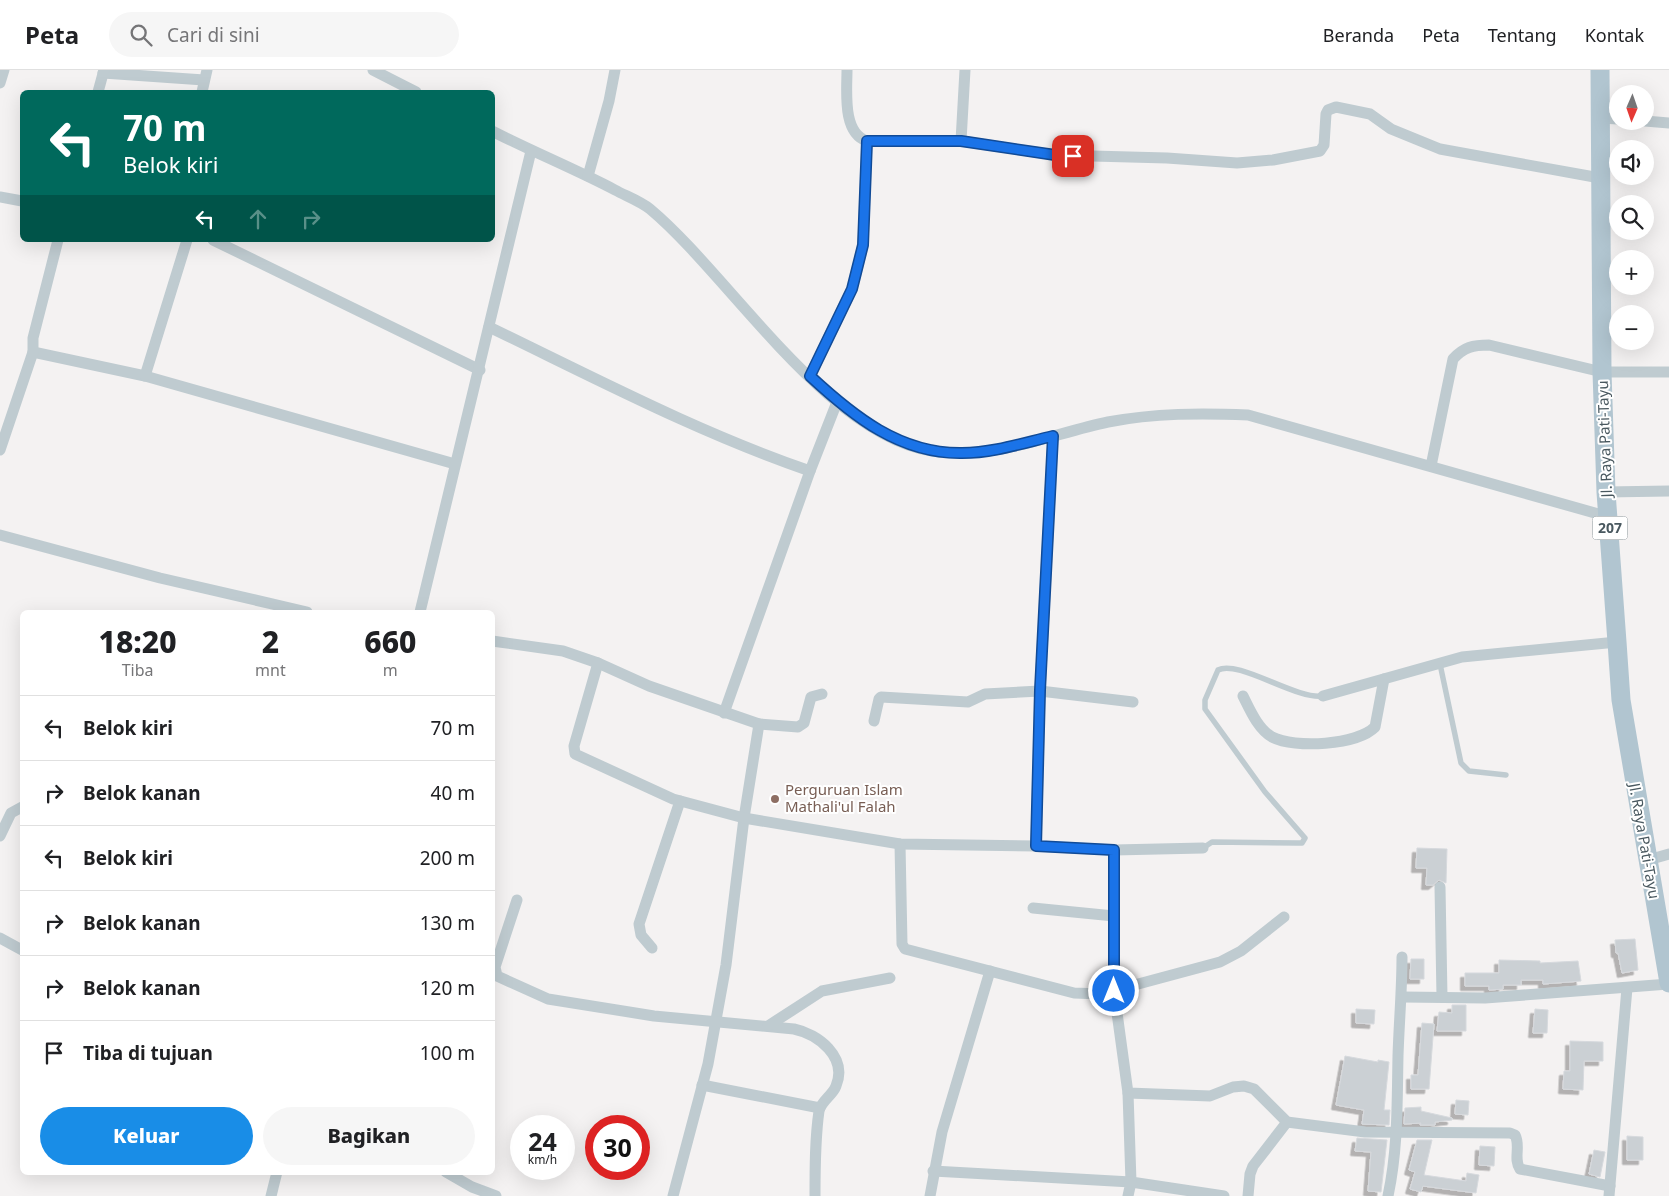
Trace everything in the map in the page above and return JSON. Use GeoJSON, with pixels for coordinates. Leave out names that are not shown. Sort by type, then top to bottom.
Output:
{"type":"FeatureCollection","features":[{"type":"Feature","properties":{"kind":"main road","name":"Jl. Raya Pati-Tayu"},"geometry":{"type":"LineString","coordinates":[[1600,70],[1609,119],[1600,178],[1602,372],[1606,492],[1621,700],[1669,984]]}},
{"type":"Feature","properties":{"kind":"street"},"geometry":{"type":"LineString","coordinates":[[0,83],[4,70]]}},
{"type":"Feature","properties":{"kind":"street"},"geometry":{"type":"LineString","coordinates":[[373,70],[412,90]]}},
{"type":"Feature","properties":{"kind":"street"},"geometry":{"type":"LineString","coordinates":[[588,176],[609,101],[615,70]]}},
{"type":"Feature","properties":{"kind":"street"},"geometry":{"type":"LineString","coordinates":[[847,70],[847,118],[858,136],[867,141],[961,141],[1055,155],[1167,158],[1237,164],[1274,160],[1320,151],[1324,146],[1326,114],[1328,110],[1336,108],[1370,114],[1391,129],[1440,149],[1600,178]]}},
{"type":"Feature","properties":{"kind":"street"},"geometry":{"type":"LineString","coordinates":[[961,141],[965,70]]}},
{"type":"Feature","properties":{"kind":"street"},"geometry":{"type":"LineString","coordinates":[[99,90],[104,71],[206,75],[202,90]]}},
{"type":"Feature","properties":{"kind":"street"},"geometry":{"type":"LineString","coordinates":[[1654,122],[1669,123]]}},
{"type":"Feature","properties":{"kind":"street"},"geometry":{"type":"LineString","coordinates":[[495,133],[588,176],[648,207],[680,237],[810,376],[837,402],[869,426],[898,441],[931,451],[963,453],[996,449],[1146,415],[1202,413],[1248,415],[1609,517]]}},
{"type":"Feature","properties":{"kind":"street"},"geometry":{"type":"LineString","coordinates":[[810,376],[852,289],[863,245],[867,141]]}},
{"type":"Feature","properties":{"kind":"street"},"geometry":{"type":"LineString","coordinates":[[420,610],[455,464],[480,370],[531,151]]}},
{"type":"Feature","properties":{"kind":"street"},"geometry":{"type":"LineString","coordinates":[[0,197],[20,201]]}},
{"type":"Feature","properties":{"kind":"street"},"geometry":{"type":"LineString","coordinates":[[0,450],[33,352],[33,338],[57,242]]}},
{"type":"Feature","properties":{"kind":"street"},"geometry":{"type":"LineString","coordinates":[[145,376],[186,242]]}},
{"type":"Feature","properties":{"kind":"street"},"geometry":{"type":"LineString","coordinates":[[217,242],[480,370]]}},
{"type":"Feature","properties":{"kind":"street"},"geometry":{"type":"LineString","coordinates":[[489,327],[692,424],[757,453],[810,471]]}},
{"type":"Feature","properties":{"kind":"street"},"geometry":{"type":"LineString","coordinates":[[1431,466],[1453,359],[1462,350],[1476,345],[1489,346],[1602,372],[1669,372]]}},
{"type":"Feature","properties":{"kind":"street"},"geometry":{"type":"LineString","coordinates":[[33,352],[145,376],[455,464]]}},
{"type":"Feature","properties":{"kind":"street"},"geometry":{"type":"LineString","coordinates":[[724,713],[810,471],[837,402]]}},
{"type":"Feature","properties":{"kind":"street"},"geometry":{"type":"LineString","coordinates":[[1036,846],[1040,690],[1053,436]]}},
{"type":"Feature","properties":{"kind":"street"},"geometry":{"type":"LineString","coordinates":[[1606,492],[1669,490]]}},
{"type":"Feature","properties":{"kind":"street"},"geometry":{"type":"LineString","coordinates":[[0,535],[91,560],[298,610]]}},
{"type":"Feature","properties":{"kind":"street"},"geometry":{"type":"LineString","coordinates":[[256,610],[260,602]]}},
{"type":"Feature","properties":{"kind":"street"},"geometry":{"type":"LineString","coordinates":[[495,641],[563,651],[598,663],[649,686],[759,724],[798,727],[804,723],[812,696],[822,694]]}},
{"type":"Feature","properties":{"kind":"street"},"geometry":{"type":"LineString","coordinates":[[1323,696],[1479,654],[1617,642]]}},
{"type":"Feature","properties":{"kind":"street"},"geometry":{"type":"LineString","coordinates":[[598,663],[574,746],[575,754],[680,801],[744,818],[900,844],[1036,846],[1114,850],[1203,848]]}},
{"type":"Feature","properties":{"kind":"street"},"geometry":{"type":"LineString","coordinates":[[1243,696],[1259,724],[1273,737],[1298,742],[1337,742],[1362,737],[1375,726],[1384,679]]}},
{"type":"Feature","properties":{"kind":"street"},"geometry":{"type":"LineString","coordinates":[[874,721],[881,697],[968,702],[985,694],[1040,690],[1133,702]]}},
{"type":"Feature","properties":{"kind":"street"},"geometry":{"type":"LineString","coordinates":[[673,1196],[708,1064],[738,882],[744,818],[759,724]]}},
{"type":"Feature","properties":{"kind":"street"},"geometry":{"type":"LineString","coordinates":[[652,948],[641,935],[639,924],[680,801]]}},
{"type":"Feature","properties":{"kind":"street"},"geometry":{"type":"LineString","coordinates":[[0,808],[11,813]]}},
{"type":"Feature","properties":{"kind":"street"},"geometry":{"type":"LineString","coordinates":[[0,836],[11,813],[20,808]]}},
{"type":"Feature","properties":{"kind":"street"},"geometry":{"type":"LineString","coordinates":[[900,844],[903,947],[907,951],[1074,993],[1101,994],[1220,962],[1241,951],[1284,917]]}},
{"type":"Feature","properties":{"kind":"street"},"geometry":{"type":"LineString","coordinates":[[1114,850],[1114,991],[1128,1093],[1131,1182],[1128,1196]]}},
{"type":"Feature","properties":{"kind":"street"},"geometry":{"type":"LineString","coordinates":[[1648,860],[1669,854]]}},
{"type":"Feature","properties":{"kind":"street"},"geometry":{"type":"LineString","coordinates":[[1440,887],[1442,997]]}},
{"type":"Feature","properties":{"kind":"street"},"geometry":{"type":"LineString","coordinates":[[517,900],[495,967],[497,976],[548,999],[654,1016],[794,1028],[815,1035],[831,1050],[835,1059],[838,1079],[836,1087],[820,1108],[814,1156],[815,1196]]}},
{"type":"Feature","properties":{"kind":"street"},"geometry":{"type":"LineString","coordinates":[[1032,908],[1114,916]]}},
{"type":"Feature","properties":{"kind":"street"},"geometry":{"type":"LineString","coordinates":[[0,938],[20,949]]}},
{"type":"Feature","properties":{"kind":"street"},"geometry":{"type":"LineString","coordinates":[[1388,1196],[1395,1162],[1398,1133],[1398,1054],[1403,997],[1402,957]]}},
{"type":"Feature","properties":{"kind":"street"},"geometry":{"type":"LineString","coordinates":[[930,1196],[933,1171],[942,1132],[990,971]]}},
{"type":"Feature","properties":{"kind":"street"},"geometry":{"type":"LineString","coordinates":[[768,1026],[822,991],[890,978]]}},
{"type":"Feature","properties":{"kind":"street"},"geometry":{"type":"LineString","coordinates":[[1403,997],[1485,998],[1669,984]]}},
{"type":"Feature","properties":{"kind":"street"},"geometry":{"type":"LineString","coordinates":[[1128,1093],[1210,1096],[1233,1087],[1250,1086],[1287,1122],[1365,1132],[1510,1133],[1515,1135],[1518,1140],[1517,1164],[1520,1169],[1610,1191],[1627,988]]}},
{"type":"Feature","properties":{"kind":"street"},"geometry":{"type":"LineString","coordinates":[[702,1086],[820,1108]]}},
{"type":"Feature","properties":{"kind":"street"},"geometry":{"type":"LineString","coordinates":[[1248,1196],[1250,1174],[1253,1166],[1287,1122]]}},
{"type":"Feature","properties":{"kind":"street"},"geometry":{"type":"LineString","coordinates":[[933,1171],[1131,1182],[1224,1196]]}},
{"type":"Feature","properties":{"kind":"street"},"geometry":{"type":"LineString","coordinates":[[271,1196],[275,1175]]}},
{"type":"Feature","properties":{"kind":"street"},"geometry":{"type":"LineString","coordinates":[[452,1175],[496,1196]]}},
{"type":"Feature","properties":{"kind":"lane"},"geometry":{"type":"LineString","coordinates":[[1440,664],[1461,764],[1470,771],[1506,775]]}},
{"type":"Feature","properties":{"kind":"lane"},"geometry":{"type":"LineString","coordinates":[[1203,848],[1212,842],[1296,843],[1302,842],[1305,838],[1265,792],[1205,709],[1205,700],[1218,670],[1230,668],[1271,681],[1305,695],[1323,696]]}},
{"type":"Feature","properties":{"kind":"building"},"geometry":{"type":"Polygon","coordinates":[[[1417,848],[1447,849],[1446,883],[1439,880],[1433,885],[1426,885],[1427,868],[1416,868],[1417,848]]]}},
{"type":"Feature","properties":{"kind":"building"},"geometry":{"type":"Polygon","coordinates":[[[1635,939],[1638,970],[1622,973],[1618,953],[1616,953],[1615,940],[1635,939]]]}},
{"type":"Feature","properties":{"kind":"building"},"geometry":{"type":"Polygon","coordinates":[[[1411,959],[1424,959],[1424,979],[1410,979],[1411,959]]]}},
{"type":"Feature","properties":{"kind":"building"},"geometry":{"type":"Polygon","coordinates":[[[1499,960],[1540,961],[1540,963],[1578,961],[1581,981],[1543,984],[1543,980],[1521,980],[1521,985],[1503,985],[1503,989],[1489,990],[1489,986],[1465,986],[1465,973],[1499,973],[1499,960]]]}},
{"type":"Feature","properties":{"kind":"building"},"geometry":{"type":"Polygon","coordinates":[[[1452,1005],[1466,1005],[1466,1031],[1437,1031],[1439,1012],[1452,1013],[1452,1005]]]}},
{"type":"Feature","properties":{"kind":"building"},"geometry":{"type":"Polygon","coordinates":[[[1356,1009],[1375,1010],[1374,1024],[1356,1023],[1356,1009]]]}},
{"type":"Feature","properties":{"kind":"building"},"geometry":{"type":"Polygon","coordinates":[[[1535,1009],[1548,1010],[1547,1033],[1533,1033],[1535,1009]]]}},
{"type":"Feature","properties":{"kind":"building"},"geometry":{"type":"Polygon","coordinates":[[[1422,1023],[1434,1024],[1429,1089],[1411,1089],[1411,1075],[1418,1075],[1422,1023]]]}},
{"type":"Feature","properties":{"kind":"building"},"geometry":{"type":"Polygon","coordinates":[[[1570,1041],[1603,1042],[1603,1061],[1584,1061],[1583,1090],[1563,1089],[1564,1071],[1570,1071],[1570,1041]]]}},
{"type":"Feature","properties":{"kind":"building"},"geometry":{"type":"Polygon","coordinates":[[[1345,1056],[1389,1062],[1384,1110],[1390,1110],[1389,1125],[1362,1124],[1364,1110],[1336,1105],[1345,1056]]]}},
{"type":"Feature","properties":{"kind":"building"},"geometry":{"type":"Polygon","coordinates":[[[1456,1100],[1469,1101],[1468,1115],[1455,1114],[1456,1100]]]}},
{"type":"Feature","properties":{"kind":"building"},"geometry":{"type":"Polygon","coordinates":[[[1421,1107],[1421,1111],[1452,1118],[1452,1120],[1435,1122],[1435,1125],[1420,1125],[1421,1123],[1404,1124],[1405,1108],[1421,1107]]]}},
{"type":"Feature","properties":{"kind":"building"},"geometry":{"type":"Polygon","coordinates":[[[1627,1136],[1643,1137],[1643,1160],[1627,1160],[1627,1136]]]}},
{"type":"Feature","properties":{"kind":"building"},"geometry":{"type":"Polygon","coordinates":[[[1357,1138],[1387,1140],[1381,1192],[1368,1191],[1371,1152],[1355,1151],[1357,1138]]]}},
{"type":"Feature","properties":{"kind":"building"},"geometry":{"type":"Polygon","coordinates":[[[1417,1140],[1432,1140],[1424,1175],[1466,1181],[1467,1173],[1479,1175],[1476,1193],[1423,1186],[1421,1192],[1410,1189],[1415,1172],[1409,1170],[1417,1140]]]}},
{"type":"Feature","properties":{"kind":"building"},"geometry":{"type":"Polygon","coordinates":[[[1480,1146],[1495,1147],[1494,1166],[1479,1165],[1480,1146]]]}},
{"type":"Feature","properties":{"kind":"building"},"geometry":{"type":"Polygon","coordinates":[[[1594,1150],[1605,1152],[1600,1177],[1589,1174],[1594,1150]]]}},
{"type":"Feature","properties":{"kind":"place","name":"Perguruan Islam Mathali'ul Falah"},"geometry":{"type":"Point","coordinates":[775,799]}},
{"type":"Feature","properties":{"kind":"route"},"geometry":{"type":"LineString","coordinates":[[1073,156],[961,141],[867,141],[863,245],[852,289],[810,376],[837,402],[869,426],[898,441],[931,451],[963,453],[996,449],[1053,436],[1040,690],[1036,846],[1114,850],[1114,991]]}}]}
